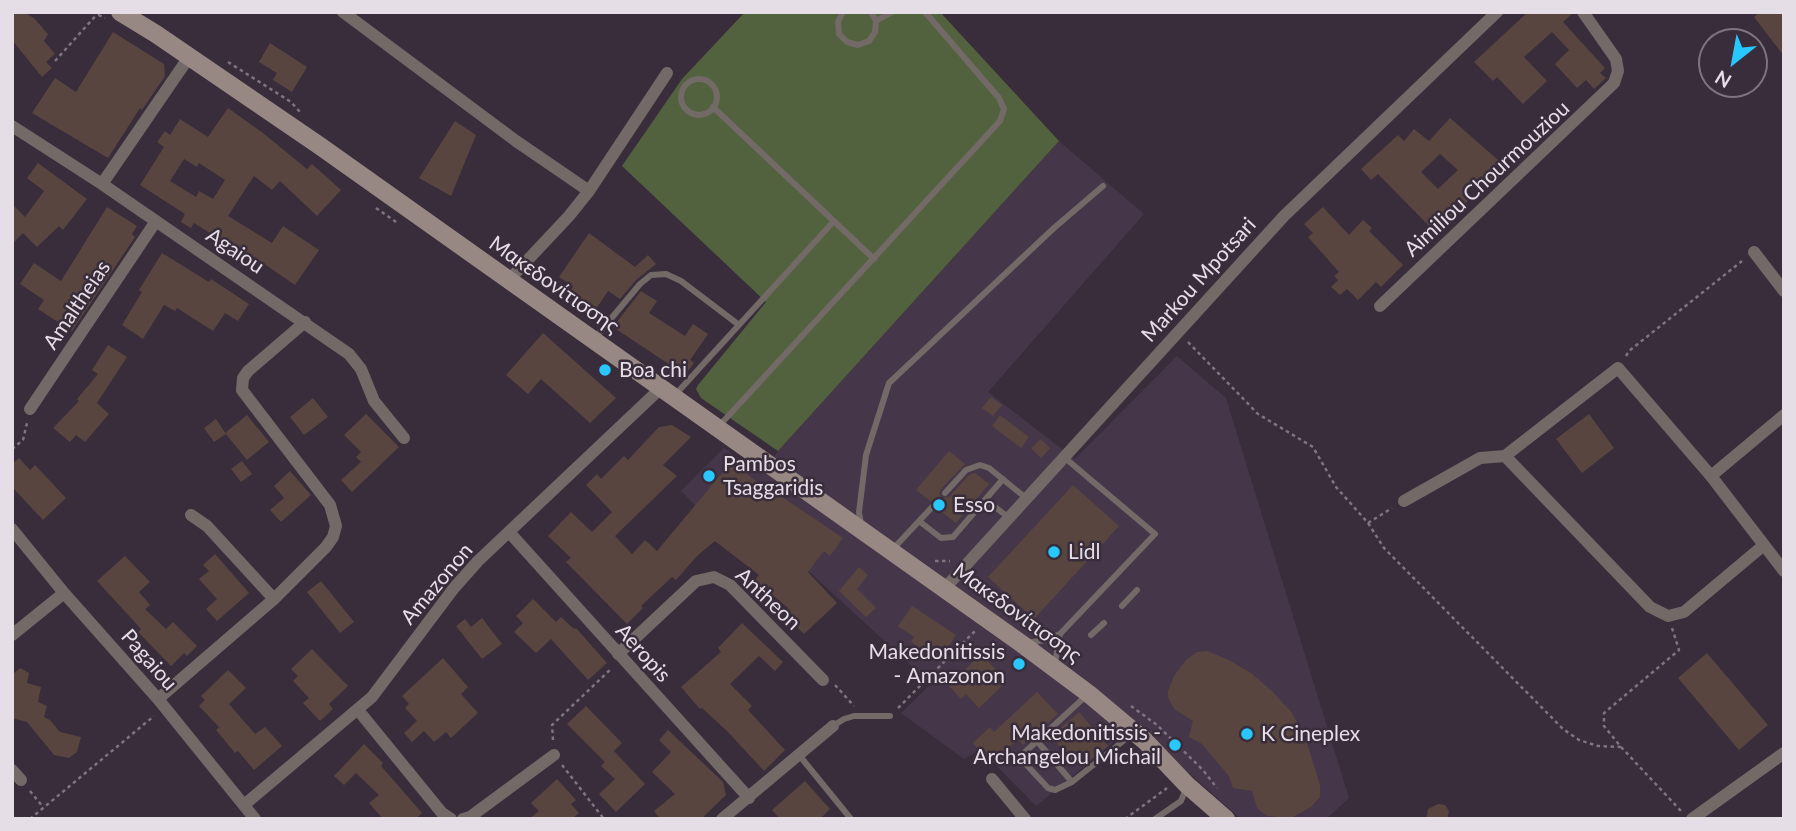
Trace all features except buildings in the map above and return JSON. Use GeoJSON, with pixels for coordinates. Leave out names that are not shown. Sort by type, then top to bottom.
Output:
{"type":"FeatureCollection","features":[{"type":"Feature","properties":{"kind":"main road","name":"Μακεδονίτισσης"},"geometry":{"type":"LineString","coordinates":[[121,12],[312,140],[1055,668],[1134,732],[1226,819]]}},
{"type":"Feature","properties":{"kind":"main road","name":"Μακεδονίτισσης"},"geometry":{"type":"LineString","coordinates":[[1187,785],[1210,819]]}},
{"type":"Feature","properties":{"kind":"street"},"geometry":{"type":"LineString","coordinates":[[343,12],[516,141],[589,191]]}},
{"type":"Feature","properties":{"kind":"street","name":"Markou Mpotsari"},"geometry":{"type":"LineString","coordinates":[[945,589],[1284,216],[1497,12]]}},
{"type":"Feature","properties":{"kind":"street","name":"Aimiliou Chourmouziou"},"geometry":{"type":"LineString","coordinates":[[1380,306],[1600,99],[1617,77],[1616,59],[1583,12]]}},
{"type":"Feature","properties":{"kind":"street"},"geometry":{"type":"LineString","coordinates":[[102,184],[189,57]]}},
{"type":"Feature","properties":{"kind":"street"},"geometry":{"type":"LineString","coordinates":[[508,281],[589,191],[667,73]]}},
{"type":"Feature","properties":{"kind":"street","name":"Agaiou"},"geometry":{"type":"LineString","coordinates":[[12,126],[102,184],[355,360],[374,401],[404,439]]}},
{"type":"Feature","properties":{"kind":"street","name":"Amaltheias"},"geometry":{"type":"LineString","coordinates":[[30,409],[156,221]]}},
{"type":"Feature","properties":{"kind":"street"},"geometry":{"type":"LineString","coordinates":[[1754,252],[1784,291]]}},
{"type":"Feature","properties":{"kind":"street"},"geometry":{"type":"LineString","coordinates":[[162,703],[274,599],[326,548],[333,537],[336,526],[330,505],[249,401],[242,387],[243,377],[248,371],[304,322]]}},
{"type":"Feature","properties":{"kind":"street"},"geometry":{"type":"LineString","coordinates":[[1404,501],[1480,458],[1505,456],[1618,368],[1711,476],[1784,571]]}},
{"type":"Feature","properties":{"kind":"street","name":"Amazonon"},"geometry":{"type":"LineString","coordinates":[[244,805],[372,697],[454,588],[478,561],[667,392]]}},
{"type":"Feature","properties":{"kind":"street"},"geometry":{"type":"LineString","coordinates":[[1711,476],[1784,415]]}},
{"type":"Feature","properties":{"kind":"street"},"geometry":{"type":"LineString","coordinates":[[1505,456],[1650,607],[1668,616],[1684,612],[1763,545]]}},
{"type":"Feature","properties":{"kind":"street"},"geometry":{"type":"LineString","coordinates":[[191,516],[208,526],[274,599]]}},
{"type":"Feature","properties":{"kind":"street","name":"Pagaiou"},"geometry":{"type":"LineString","coordinates":[[12,529],[64,593],[162,703],[255,819]]}},
{"type":"Feature","properties":{"kind":"street","name":"Aeropis"},"geometry":{"type":"LineString","coordinates":[[509,532],[749,798]]}},
{"type":"Feature","properties":{"kind":"street","name":"Antheon"},"geometry":{"type":"LineString","coordinates":[[620,656],[696,581],[714,577],[730,584],[823,680]]}},
{"type":"Feature","properties":{"kind":"street"},"geometry":{"type":"LineString","coordinates":[[12,635],[64,593]]}},
{"type":"Feature","properties":{"kind":"street"},"geometry":{"type":"LineString","coordinates":[[358,710],[442,813],[451,819]]}},
{"type":"Feature","properties":{"kind":"street"},"geometry":{"type":"LineString","coordinates":[[722,819],[833,726]]}},
{"type":"Feature","properties":{"kind":"street"},"geometry":{"type":"LineString","coordinates":[[1690,819],[1784,753]]}},
{"type":"Feature","properties":{"kind":"street"},"geometry":{"type":"LineString","coordinates":[[463,819],[470,817],[554,754]]}},
{"type":"Feature","properties":{"kind":"street"},"geometry":{"type":"LineString","coordinates":[[992,779],[1026,819]]}},
{"type":"Feature","properties":{"kind":"lane"},"geometry":{"type":"LineString","coordinates":[[843,12],[838,22],[839,34],[852,44],[869,41],[875,32],[876,20],[871,12]]}},
{"type":"Feature","properties":{"kind":"lane"},"geometry":{"type":"LineString","coordinates":[[876,20],[892,12]]}},
{"type":"Feature","properties":{"kind":"lane"},"geometry":{"type":"LineString","coordinates":[[717,428],[997,127],[1004,109],[999,98],[925,12]]}},
{"type":"Feature","properties":{"kind":"lane"},"geometry":{"type":"LineString","coordinates":[[696,79],[709,82],[716,94],[713,107],[702,115],[688,112],[681,100],[684,86],[696,79]]}},
{"type":"Feature","properties":{"kind":"lane"},"geometry":{"type":"LineString","coordinates":[[713,107],[874,259]]}},
{"type":"Feature","properties":{"kind":"lane"},"geometry":{"type":"LineString","coordinates":[[861,529],[859,512],[866,455],[889,383],[1054,228],[1103,186]]}},
{"type":"Feature","properties":{"kind":"lane"},"geometry":{"type":"LineString","coordinates":[[667,392],[739,325],[834,221]]}},
{"type":"Feature","properties":{"kind":"lane"},"geometry":{"type":"LineString","coordinates":[[593,341],[640,284],[651,275],[666,274],[681,281],[739,325]]}},
{"type":"Feature","properties":{"kind":"lane"},"geometry":{"type":"LineString","coordinates":[[1022,644],[1060,635],[1155,534],[1065,458]]}},
{"type":"Feature","properties":{"kind":"lane"},"geometry":{"type":"LineString","coordinates":[[945,493],[963,473],[975,465],[984,466],[1026,498]]}},
{"type":"Feature","properties":{"kind":"lane"},"geometry":{"type":"LineString","coordinates":[[919,521],[941,538],[953,537],[1003,479]]}},
{"type":"Feature","properties":{"kind":"lane"},"geometry":{"type":"LineString","coordinates":[[986,500],[1008,517]]}},
{"type":"Feature","properties":{"kind":"lane"},"geometry":{"type":"LineString","coordinates":[[891,550],[934,505]]}},
{"type":"Feature","properties":{"kind":"lane"},"geometry":{"type":"LineString","coordinates":[[1122,606],[1137,590]]}},
{"type":"Feature","properties":{"kind":"lane"},"geometry":{"type":"LineString","coordinates":[[1091,635],[1104,623]]}},
{"type":"Feature","properties":{"kind":"lane"},"geometry":{"type":"LineString","coordinates":[[1055,668],[1060,635]]}},
{"type":"Feature","properties":{"kind":"lane"},"geometry":{"type":"LineString","coordinates":[[1089,694],[1024,753],[1023,761],[1052,790],[1072,782],[1134,732]]}},
{"type":"Feature","properties":{"kind":"lane"},"geometry":{"type":"LineString","coordinates":[[833,726],[854,716],[890,716]]}},
{"type":"Feature","properties":{"kind":"lane"},"geometry":{"type":"LineString","coordinates":[[1037,741],[1072,782]]}},
{"type":"Feature","properties":{"kind":"lane"},"geometry":{"type":"LineString","coordinates":[[799,755],[851,819]]}},
{"type":"Feature","properties":{"kind":"lane"},"geometry":{"type":"LineString","coordinates":[[1155,819],[1181,801],[1187,785]]}},
{"type":"Feature","properties":{"kind":"path"},"geometry":{"type":"LineString","coordinates":[[55,61],[99,12]]}},
{"type":"Feature","properties":{"kind":"path"},"geometry":{"type":"LineString","coordinates":[[1618,368],[1629,351],[1754,252]]}},
{"type":"Feature","properties":{"kind":"path"},"geometry":{"type":"LineString","coordinates":[[1179,332],[1258,414],[1312,447],[1336,487],[1368,523],[1384,548],[1563,729],[1579,740],[1598,746],[1621,747]]}},
{"type":"Feature","properties":{"kind":"path"},"geometry":{"type":"LineString","coordinates":[[12,449],[23,440],[30,409]]}},
{"type":"Feature","properties":{"kind":"path"},"geometry":{"type":"LineString","coordinates":[[1368,523],[1404,501]]}},
{"type":"Feature","properties":{"kind":"path"},"geometry":{"type":"LineString","coordinates":[[1668,616],[1679,650],[1604,713],[1604,726],[1690,819]]}},
{"type":"Feature","properties":{"kind":"path"},"geometry":{"type":"LineString","coordinates":[[890,716],[988,620]]}},
{"type":"Feature","properties":{"kind":"path"},"geometry":{"type":"LineString","coordinates":[[604,819],[554,754],[552,725],[620,656]]}},
{"type":"Feature","properties":{"kind":"path"},"geometry":{"type":"LineString","coordinates":[[823,680],[835,685],[854,706],[854,716]]}},
{"type":"Feature","properties":{"kind":"path"},"geometry":{"type":"LineString","coordinates":[[30,819],[162,703]]}},
{"type":"Feature","properties":{"kind":"path"},"geometry":{"type":"LineString","coordinates":[[17,775],[43,807]]}},
{"type":"Feature","properties":{"kind":"path"},"geometry":{"type":"LineString","coordinates":[[1125,819],[1167,788]]}},
{"type":"Feature","properties":{"kind":"shaded area"},"geometry":{"type":"Polygon","coordinates":[[[1059,141],[1144,214],[988,392],[1075,459],[1177,356],[1226,398],[1349,798],[1326,819],[1241,819],[1135,725],[1036,806],[981,750],[964,759],[901,713],[931,684],[738,506],[718,528],[681,491],[724,448],[762,474],[778,451],[1059,141]]]}},
{"type":"Feature","properties":{"kind":"green space"},"geometry":{"type":"Polygon","coordinates":[[[745,12],[940,12],[1059,141],[778,451],[701,398],[696,389],[766,302],[622,166],[682,79],[745,12]]]}},
{"type":"Feature","properties":{"kind":"place","name":"Boa chi"},"geometry":{"type":"Point","coordinates":[605,370]}},
{"type":"Feature","properties":{"kind":"place","name":"Pambos Tsaggaridis"},"geometry":{"type":"Point","coordinates":[709,476]}},
{"type":"Feature","properties":{"kind":"place","name":"Esso"},"geometry":{"type":"Point","coordinates":[939,505]}},
{"type":"Feature","properties":{"kind":"place","name":"Lidl"},"geometry":{"type":"Point","coordinates":[1054,552]}},
{"type":"Feature","properties":{"kind":"place","name":"Makedonitissis - Amazonon"},"geometry":{"type":"Point","coordinates":[1019,664]}},
{"type":"Feature","properties":{"kind":"place","name":"K Cineplex"},"geometry":{"type":"Point","coordinates":[1247,734]}},
{"type":"Feature","properties":{"kind":"place","name":"Makedonitissis - Archangelou Michail"},"geometry":{"type":"Point","coordinates":[1175,745]}}]}
